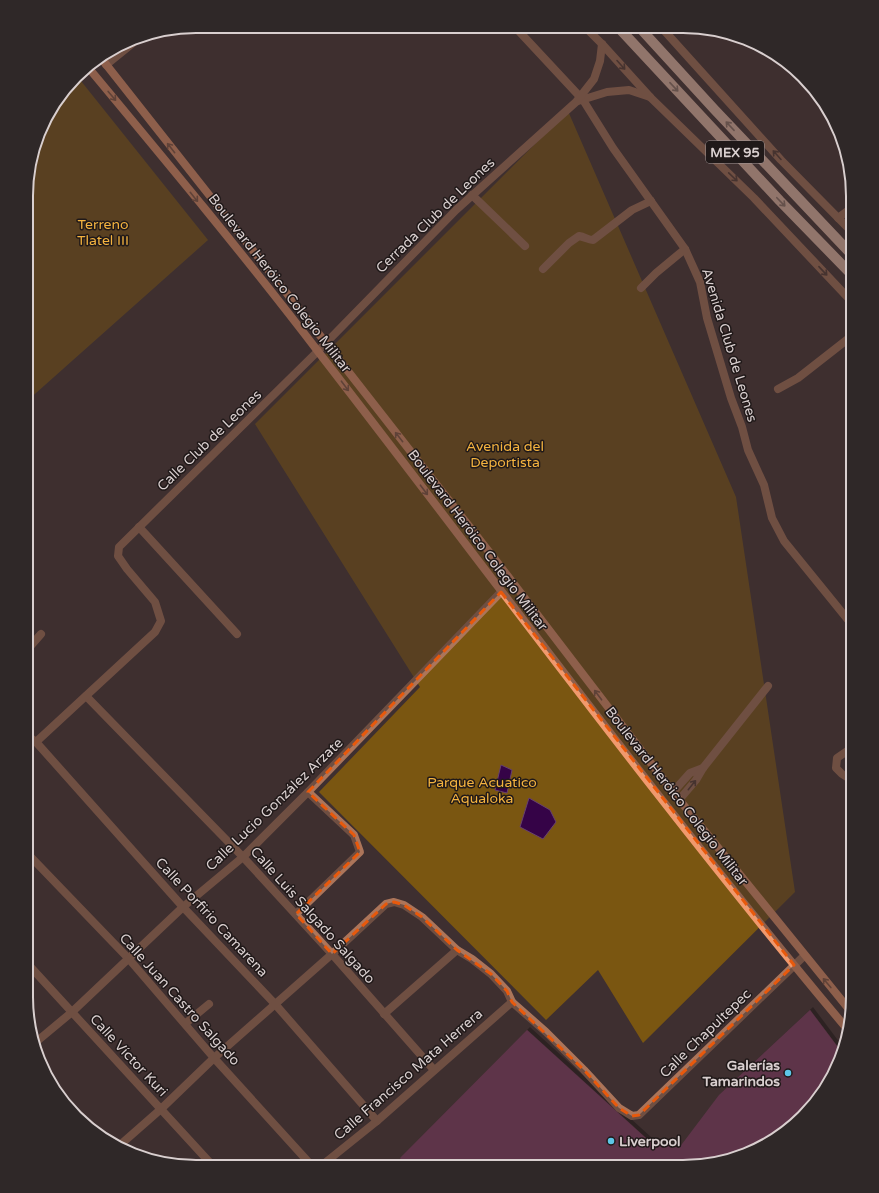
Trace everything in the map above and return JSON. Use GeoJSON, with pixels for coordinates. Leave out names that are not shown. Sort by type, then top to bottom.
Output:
{"type":"FeatureCollection","features":[{"type":"Feature","properties":{"kind":"main road","name":"MEX 95"},"geometry":{"type":"LineString","coordinates":[[624,33],[846,269]]}},
{"type":"Feature","properties":{"kind":"main road","name":"MEX 95"},"geometry":{"type":"LineString","coordinates":[[645,33],[714,109],[846,249]]}},
{"type":"Feature","properties":{"kind":"main road","name":"Boulevard Heróico Colegio Militar"},"geometry":{"type":"LineString","coordinates":[[103,62],[326,343],[497,562],[679,800],[846,1006]]}},
{"type":"Feature","properties":{"kind":"main road","name":"Boulevard Heróico Colegio Militar"},"geometry":{"type":"LineString","coordinates":[[91,71],[318,351],[594,712],[794,965],[844,1025]]}},
{"type":"Feature","properties":{"kind":"street","name":"Avenida Club de Leones"},"geometry":{"type":"LineString","coordinates":[[520,33],[580,99],[685,249],[700,282],[707,318],[731,398],[742,427],[748,450],[764,484],[772,518],[784,541],[846,617]]}},
{"type":"Feature","properties":{"kind":"street"},"geometry":{"type":"LineString","coordinates":[[591,33],[650,97],[754,198],[846,296]]}},
{"type":"Feature","properties":{"kind":"street"},"geometry":{"type":"LineString","coordinates":[[665,33],[781,160],[846,227]]}},
{"type":"Feature","properties":{"kind":"street","name":"Cerrada Club de Leones"},"geometry":{"type":"LineString","coordinates":[[318,351],[472,195],[580,99],[594,79],[600,61],[602,44]]}},
{"type":"Feature","properties":{"kind":"street","name":"Cerrada Club de Leones"},"geometry":{"type":"LineString","coordinates":[[580,99],[607,92],[629,90],[650,97]]}},
{"type":"Feature","properties":{"kind":"street"},"geometry":{"type":"LineString","coordinates":[[472,195],[525,246]]}},
{"type":"Feature","properties":{"kind":"street"},"geometry":{"type":"LineString","coordinates":[[544,269],[568,243],[579,236],[588,240],[593,240],[632,210],[651,201]]}},
{"type":"Feature","properties":{"kind":"street"},"geometry":{"type":"LineString","coordinates":[[838,218],[846,212]]}},
{"type":"Feature","properties":{"kind":"street"},"geometry":{"type":"LineString","coordinates":[[642,288],[656,273],[685,249]]}},
{"type":"Feature","properties":{"kind":"street"},"geometry":{"type":"LineString","coordinates":[[778,389],[798,378],[846,341]]}},
{"type":"Feature","properties":{"kind":"street","name":"Calle Club de Leones"},"geometry":{"type":"LineString","coordinates":[[86,696],[155,632],[161,621],[155,602],[118,556],[119,547],[318,351]]}},
{"type":"Feature","properties":{"kind":"street"},"geometry":{"type":"LineString","coordinates":[[139,527],[237,634]]}},
{"type":"Feature","properties":{"kind":"street","name":"Calle Lucio González Arzate"},"geometry":{"type":"LineString","coordinates":[[39,1039],[72,1012],[183,907],[243,857],[308,792],[501,592]]}},
{"type":"Feature","properties":{"kind":"street"},"geometry":{"type":"LineString","coordinates":[[33,643],[41,634]]}},
{"type":"Feature","properties":{"kind":"street"},"geometry":{"type":"LineString","coordinates":[[679,800],[768,686]]}},
{"type":"Feature","properties":{"kind":"street"},"geometry":{"type":"LineString","coordinates":[[36,742],[86,696]]}},
{"type":"Feature","properties":{"kind":"street","name":"Calle Luis Salgado Salgado"},"geometry":{"type":"LineString","coordinates":[[86,696],[243,857],[332,954],[434,1070]]}},
{"type":"Feature","properties":{"kind":"street","name":"Calle Porfirio Camarena"},"geometry":{"type":"LineString","coordinates":[[33,740],[183,907],[275,1004],[377,1121]]}},
{"type":"Feature","properties":{"kind":"street"},"geometry":{"type":"LineString","coordinates":[[846,752],[837,758],[836,768],[846,777]]}},
{"type":"Feature","properties":{"kind":"street"},"geometry":{"type":"LineString","coordinates":[[673,792],[690,773],[703,768]]}},
{"type":"Feature","properties":{"kind":"street"},"geometry":{"type":"LineString","coordinates":[[296,914],[360,852],[354,835],[308,792]]}},
{"type":"Feature","properties":{"kind":"street","name":"Calle Juan Castro Salgado"},"geometry":{"type":"LineString","coordinates":[[33,859],[128,958],[214,1058],[307,1160]]}},
{"type":"Feature","properties":{"kind":"street"},"geometry":{"type":"LineString","coordinates":[[123,1142],[161,1109],[214,1058],[332,954],[386,904],[394,902],[404,905],[422,916],[457,950],[472,959],[491,974],[507,991],[512,1002]]}},
{"type":"Feature","properties":{"kind":"street"},"geometry":{"type":"LineString","coordinates":[[384,1014],[457,950]]}},
{"type":"Feature","properties":{"kind":"street","name":"Calle Chapultepec"},"geometry":{"type":"LineString","coordinates":[[512,1002],[546,1032],[619,1108],[632,1116],[639,1115],[804,956]]}},
{"type":"Feature","properties":{"kind":"street","name":"Calle Víctor Kuri"},"geometry":{"type":"LineString","coordinates":[[33,970],[208,1160]]}},
{"type":"Feature","properties":{"kind":"street","name":"Calle Francisco Mata Herrera"},"geometry":{"type":"LineString","coordinates":[[328,1160],[377,1121],[512,1002]]}},
{"type":"Feature","properties":{"kind":"street"},"geometry":{"type":"LineString","coordinates":[[186,1024],[209,1004]]}},
{"type":"Feature","properties":{"kind":"highlighted area"},"geometry":{"type":"Polygon","coordinates":[[[501,592],[794,965],[639,1115],[632,1116],[619,1108],[584,1070],[512,1002],[507,991],[491,974],[457,950],[422,917],[404,905],[394,902],[386,904],[332,954],[296,914],[360,852],[354,835],[308,792],[501,592]]]}},
{"type":"Feature","properties":{"kind":"green space","name":"Terreno Tlatel III"},"geometry":{"type":"Polygon","coordinates":[[[81,81],[208,240],[33,396],[34,174],[45,133],[60,105],[73,88],[81,81]]]}},
{"type":"Feature","properties":{"kind":"green space","name":"Avenida del Deportista"},"geometry":{"type":"Polygon","coordinates":[[[568,111],[736,497],[795,892],[643,1043],[598,970],[546,1020],[319,792],[420,687],[255,424],[568,111]]]}},
{"type":"Feature","properties":{"kind":"shaded area"},"geometry":{"type":"Polygon","coordinates":[[[501,765],[512,770],[507,793],[495,790],[501,765]]]}},
{"type":"Feature","properties":{"kind":"shaded area"},"geometry":{"type":"Polygon","coordinates":[[[529,798],[550,810],[556,822],[543,839],[520,827],[529,798]]]}},
{"type":"Feature","properties":{"kind":"building","name":"Galerías Tamarindos"},"geometry":{"type":"Polygon","coordinates":[[[810,1010],[838,1047],[834,1060],[819,1088],[806,1105],[791,1120],[774,1133],[746,1148],[715,1157],[694,1160],[402,1160],[400,1158],[527,1030],[648,1140],[679,1148],[719,1095],[810,1010]]]}},
{"type":"Feature","properties":{"kind":"place","name":"Galerías Tamarindos"},"geometry":{"type":"Point","coordinates":[788,1073]}},
{"type":"Feature","properties":{"kind":"place","name":"Liverpool"},"geometry":{"type":"Point","coordinates":[611,1141]}},
{"type":"Feature","properties":{"kind":"park label","name":"Parque Acuatico Aqualoka"},"geometry":{"type":"Point","coordinates":[482,790]}}]}
